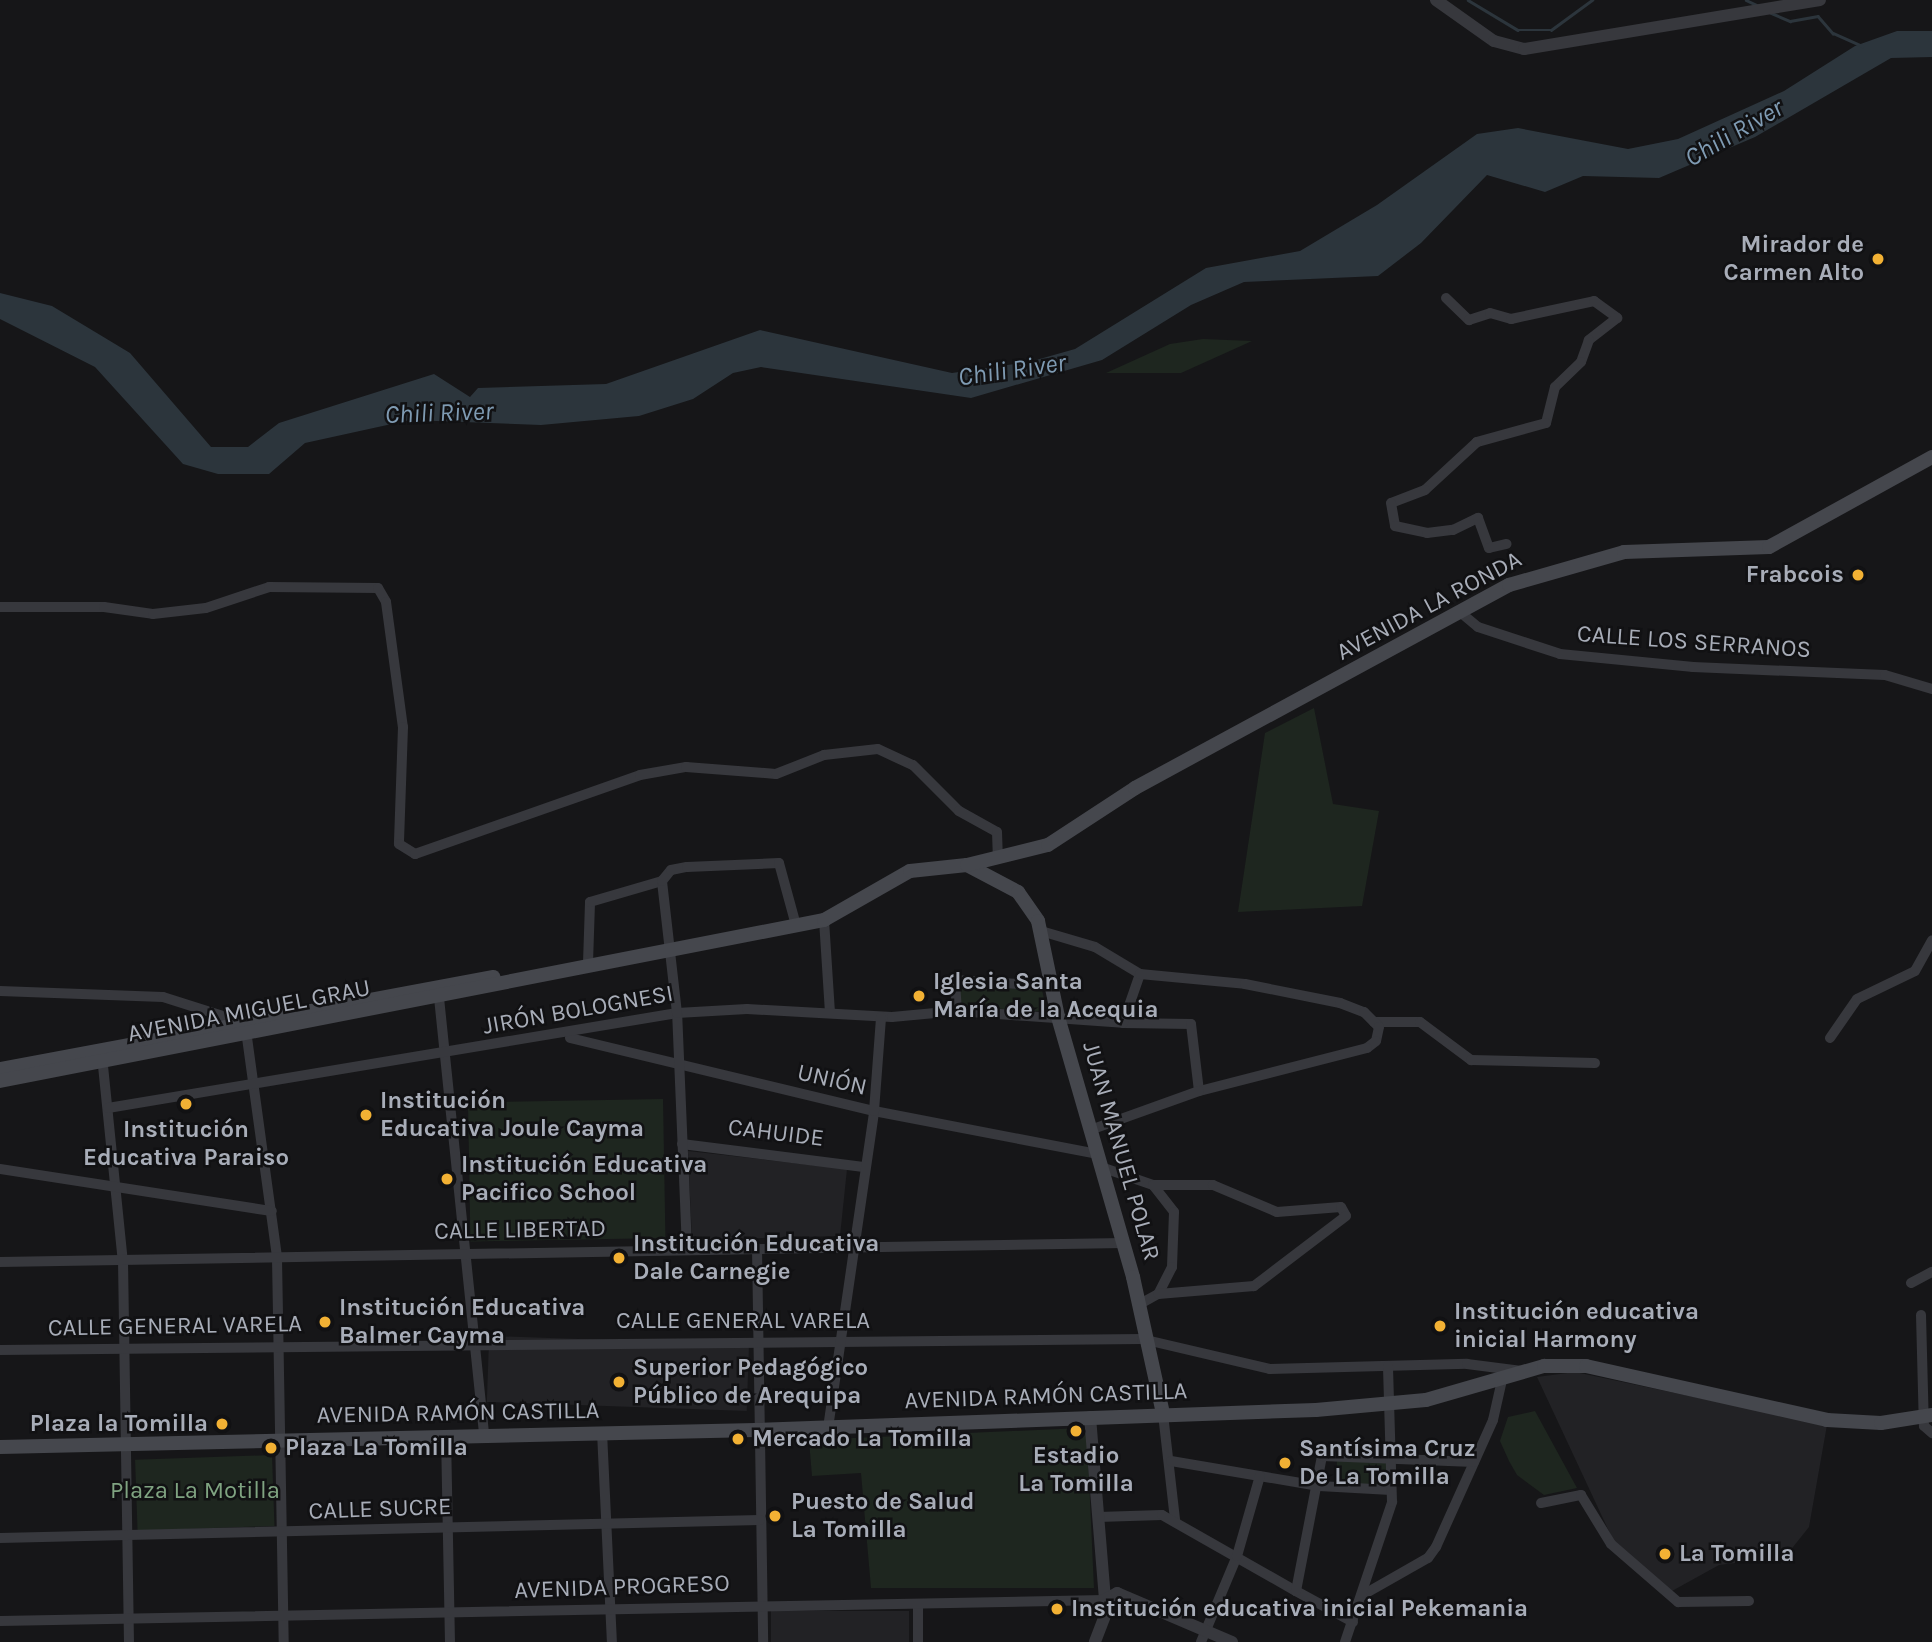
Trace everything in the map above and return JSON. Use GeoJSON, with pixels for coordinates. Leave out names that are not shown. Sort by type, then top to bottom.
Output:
{"type":"FeatureCollection","features":[{"type":"Feature","properties":{"kind":"main road","name":"AVENIDA LA RONDA"},"geometry":{"type":"LineString","coordinates":[[967,865],[1048,845],[1135,788],[1530,576],[1624,552],[1769,547],[1932,457]]}},
{"type":"Feature","properties":{"kind":"main road"},"geometry":{"type":"LineString","coordinates":[[994,879],[998,857]]}},
{"type":"Feature","properties":{"kind":"main road","name":"JUAN MANUEL POLAR"},"geometry":{"type":"LineString","coordinates":[[967,865],[1018,892],[1041,931],[1058,1017],[1140,1304],[1163,1414]]}},
{"type":"Feature","properties":{"kind":"main road","name":"AVENIDA MIGUEL GRAU"},"geometry":{"type":"LineString","coordinates":[[0,1081],[102,1056],[824,920],[910,871],[967,865]]}},
{"type":"Feature","properties":{"kind":"main road","name":"AVENIDA MIGUEL GRAU"},"geometry":{"type":"LineString","coordinates":[[0,1069],[102,1056]]}},
{"type":"Feature","properties":{"kind":"main road","name":"AVENIDA RAMÓN CASTILLA"},"geometry":{"type":"LineString","coordinates":[[0,1447],[828,1428],[1391,1405],[1502,1380],[1523,1372],[1586,1366],[1827,1420],[1881,1423],[1928,1416]]}},
{"type":"Feature","properties":{"kind":"street"},"geometry":{"type":"LineString","coordinates":[[1436,0],[1494,41],[1524,49],[1820,0]]}},
{"type":"Feature","properties":{"kind":"street"},"geometry":{"type":"LineString","coordinates":[[1446,298],[1469,320],[1490,313],[1511,319],[1594,300],[1617,318],[1589,340],[1581,362],[1555,387],[1546,422],[1477,442],[1425,490],[1391,503],[1395,526],[1427,533],[1453,530],[1478,518],[1489,548],[1507,544]]}},
{"type":"Feature","properties":{"kind":"street"},"geometry":{"type":"LineString","coordinates":[[0,607],[104,607],[153,614],[206,608],[269,587],[378,588],[386,602],[403,727],[398,834],[405,851],[415,854],[640,775],[686,767],[776,774],[824,755],[878,749],[913,765],[958,811],[997,832],[998,857]]}},
{"type":"Feature","properties":{"kind":"street","name":"CALLE LOS SERRANOS"},"geometry":{"type":"LineString","coordinates":[[1460,612],[1478,627],[1559,654],[1693,667],[1885,675],[1932,689]]}},
{"type":"Feature","properties":{"kind":"street"},"geometry":{"type":"LineString","coordinates":[[588,963],[590,902],[662,881],[670,870],[779,863],[796,925]]}},
{"type":"Feature","properties":{"kind":"street"},"geometry":{"type":"LineString","coordinates":[[662,881],[677,1013],[687,1249]]}},
{"type":"Feature","properties":{"kind":"street"},"geometry":{"type":"LineString","coordinates":[[824,920],[830,1013]]}},
{"type":"Feature","properties":{"kind":"street"},"geometry":{"type":"LineString","coordinates":[[1041,931],[1095,947],[1140,974],[1245,984],[1340,1003],[1374,1022],[1420,1022],[1471,1060],[1595,1063]]}},
{"type":"Feature","properties":{"kind":"street"},"geometry":{"type":"LineString","coordinates":[[1830,1038],[1857,999],[1915,971],[1932,940]]}},
{"type":"Feature","properties":{"kind":"street"},"geometry":{"type":"LineString","coordinates":[[1123,1023],[1140,974]]}},
{"type":"Feature","properties":{"kind":"street"},"geometry":{"type":"LineString","coordinates":[[957,1011],[955,980],[1051,986]]}},
{"type":"Feature","properties":{"kind":"street"},"geometry":{"type":"LineString","coordinates":[[0,990],[163,997],[247,1029],[277,1258],[284,1642]]}},
{"type":"Feature","properties":{"kind":"street"},"geometry":{"type":"LineString","coordinates":[[438,991],[468,1251],[484,1434]]}},
{"type":"Feature","properties":{"kind":"street","name":"JIRÓN BOLOGNESI"},"geometry":{"type":"LineString","coordinates":[[108,1108],[561,1036],[677,1013],[830,1013],[881,1017],[957,1011],[1123,1023],[1191,1024],[1199,1091]]}},
{"type":"Feature","properties":{"kind":"street"},"geometry":{"type":"LineString","coordinates":[[828,1428],[843,1341],[864,1167],[874,1111],[881,1017]]}},
{"type":"Feature","properties":{"kind":"street"},"geometry":{"type":"LineString","coordinates":[[1090,1130],[1199,1091],[1367,1048],[1376,1041],[1374,1022]]}},
{"type":"Feature","properties":{"kind":"street","name":"UNIÓN"},"geometry":{"type":"LineString","coordinates":[[561,1036],[680,1067],[1099,1161],[1153,1185]]}},
{"type":"Feature","properties":{"kind":"street"},"geometry":{"type":"LineString","coordinates":[[102,1056],[120,1188],[129,1642]]}},
{"type":"Feature","properties":{"kind":"street","name":"CAHUIDE"},"geometry":{"type":"LineString","coordinates":[[682,1144],[864,1167]]}},
{"type":"Feature","properties":{"kind":"street"},"geometry":{"type":"LineString","coordinates":[[0,1169],[272,1211]]}},
{"type":"Feature","properties":{"kind":"street"},"geometry":{"type":"LineString","coordinates":[[1140,1304],[1158,1294],[1254,1286],[1346,1216],[1341,1207],[1277,1212],[1213,1185],[1153,1185]]}},
{"type":"Feature","properties":{"kind":"street"},"geometry":{"type":"LineString","coordinates":[[1153,1185],[1174,1212],[1177,1231],[1172,1267],[1158,1294]]}},
{"type":"Feature","properties":{"kind":"street","name":"CALLE LIBERTAD"},"geometry":{"type":"LineString","coordinates":[[0,1262],[277,1258],[468,1251],[1124,1244]]}},
{"type":"Feature","properties":{"kind":"street"},"geometry":{"type":"LineString","coordinates":[[757,1248],[756,1430],[763,1642]]}},
{"type":"Feature","properties":{"kind":"street"},"geometry":{"type":"LineString","coordinates":[[1911,1283],[1932,1272]]}},
{"type":"Feature","properties":{"kind":"street"},"geometry":{"type":"LineString","coordinates":[[1921,1315],[1928,1371],[1928,1416],[1932,1433]]}},
{"type":"Feature","properties":{"kind":"street","name":"CALLE GENERAL VARELA"},"geometry":{"type":"LineString","coordinates":[[0,1349],[756,1340],[1149,1341],[1258,1368],[1478,1364],[1523,1372]]}},
{"type":"Feature","properties":{"kind":"street"},"geometry":{"type":"LineString","coordinates":[[1345,1642],[1389,1515],[1394,1460],[1388,1366]]}},
{"type":"Feature","properties":{"kind":"street"},"geometry":{"type":"LineString","coordinates":[[1361,1596],[1428,1558],[1474,1462],[1502,1380]]}},
{"type":"Feature","properties":{"kind":"street"},"geometry":{"type":"LineString","coordinates":[[1163,1414],[1171,1461],[1175,1520]]}},
{"type":"Feature","properties":{"kind":"street"},"geometry":{"type":"LineString","coordinates":[[1090,1417],[1106,1613],[1096,1642]]}},
{"type":"Feature","properties":{"kind":"street"},"geometry":{"type":"LineString","coordinates":[[602,1432],[609,1524],[612,1642]]}},
{"type":"Feature","properties":{"kind":"street"},"geometry":{"type":"LineString","coordinates":[[446,1435],[450,1642]]}},
{"type":"Feature","properties":{"kind":"street"},"geometry":{"type":"LineString","coordinates":[[1296,1591],[1319,1486],[1322,1456],[1474,1462]]}},
{"type":"Feature","properties":{"kind":"street"},"geometry":{"type":"LineString","coordinates":[[1171,1461],[1319,1486],[1391,1490]]}},
{"type":"Feature","properties":{"kind":"street"},"geometry":{"type":"LineString","coordinates":[[1203,1637],[1237,1556],[1261,1476]]}},
{"type":"Feature","properties":{"kind":"street"},"geometry":{"type":"LineString","coordinates":[[1541,1503],[1581,1495],[1611,1544],[1678,1602],[1749,1601]]}},
{"type":"Feature","properties":{"kind":"street"},"geometry":{"type":"LineString","coordinates":[[1098,1517],[1162,1515],[1175,1520],[1353,1622]]}},
{"type":"Feature","properties":{"kind":"street","name":"CALLE SUCRE"},"geometry":{"type":"LineString","coordinates":[[0,1538],[760,1520]]}},
{"type":"Feature","properties":{"kind":"street","name":"AVENIDA PROGRESO"},"geometry":{"type":"LineString","coordinates":[[0,1621],[283,1618],[763,1604],[1104,1600],[1117,1593],[1203,1637],[1232,1642]]}},
{"type":"Feature","properties":{"kind":"street"},"geometry":{"type":"LineString","coordinates":[[918,1604],[918,1642]]}},
{"type":"Feature","properties":{"kind":"shaded area"},"geometry":{"type":"Polygon","coordinates":[[[688,1151],[847,1169],[840,1236],[692,1240],[688,1151]]]}},
{"type":"Feature","properties":{"kind":"shaded area","name":"Superior Pedagógico Público de Arequipa"},"geometry":{"type":"Polygon","coordinates":[[[489,1336],[749,1345],[747,1411],[487,1402],[489,1336]]]}},
{"type":"Feature","properties":{"kind":"shaded area"},"geometry":{"type":"Polygon","coordinates":[[[1575,1372],[1827,1425],[1809,1527],[1785,1557],[1719,1565],[1672,1591],[1614,1542],[1537,1377],[1575,1372]]]}},
{"type":"Feature","properties":{"kind":"shaded area"},"geometry":{"type":"Polygon","coordinates":[[[771,1611],[909,1611],[909,1642],[771,1642],[771,1611]]]}},
{"type":"Feature","properties":{"kind":"green space"},"geometry":{"type":"Polygon","coordinates":[[[1203,339],[1252,341],[1181,373],[1106,373],[1170,344],[1203,339]]]}},
{"type":"Feature","properties":{"kind":"green space"},"geometry":{"type":"Polygon","coordinates":[[[1314,708],[1333,804],[1379,811],[1362,906],[1238,912],[1265,733],[1314,708]]]}},
{"type":"Feature","properties":{"kind":"green space"},"geometry":{"type":"Polygon","coordinates":[[[959,986],[1042,990],[1047,1012],[961,1006],[959,986]]]}},
{"type":"Feature","properties":{"kind":"green space"},"geometry":{"type":"Polygon","coordinates":[[[663,1099],[665,1238],[470,1241],[468,1102],[663,1099]]]}},
{"type":"Feature","properties":{"kind":"green space"},"geometry":{"type":"Polygon","coordinates":[[[1535,1411],[1577,1488],[1544,1495],[1517,1475],[1509,1461],[1500,1441],[1508,1417],[1535,1411]]]}},
{"type":"Feature","properties":{"kind":"green space"},"geometry":{"type":"Polygon","coordinates":[[[1082,1428],[1087,1435],[1094,1588],[871,1588],[861,1473],[812,1476],[809,1440],[1082,1428]]]}},
{"type":"Feature","properties":{"kind":"green space","name":"Plaza La Motilla"},"geometry":{"type":"Polygon","coordinates":[[[272,1455],[274,1526],[138,1531],[135,1460],[272,1455]]]}},
{"type":"Feature","properties":{"kind":"green space"},"geometry":{"type":"Polygon","coordinates":[[[1337,1460],[1388,1463],[1387,1487],[1336,1484],[1337,1460]]]}},
{"type":"Feature","properties":{"kind":"water","name":"Chili River"},"geometry":{"type":"Polygon","coordinates":[[[1897,31],[1932,31],[1932,57],[1891,58],[1755,137],[1659,178],[1583,176],[1545,192],[1487,175],[1421,243],[1378,276],[1244,282],[1191,305],[1102,360],[971,398],[761,367],[733,373],[693,399],[639,416],[541,425],[410,420],[305,443],[269,474],[218,474],[183,464],[95,367],[0,319],[0,293],[52,306],[130,353],[211,447],[248,447],[279,423],[434,374],[470,397],[478,388],[606,384],[760,330],[952,373],[1029,362],[1075,349],[1206,268],[1300,251],[1377,205],[1477,134],[1518,128],[1628,149],[1678,139],[1784,91],[1855,46],[1897,31]]]}},
{"type":"Feature","properties":{"kind":"waterway"},"geometry":{"type":"LineString","coordinates":[[1468,0],[1518,30],[1551,30],[1592,0]]}},
{"type":"Feature","properties":{"kind":"waterway"},"geometry":{"type":"LineString","coordinates":[[1746,0],[1759,6]]}},
{"type":"Feature","properties":{"kind":"waterway"},"geometry":{"type":"LineString","coordinates":[[1771,13],[1790,21],[1818,16],[1833,33],[1862,46]]}},
{"type":"Feature","properties":{"kind":"place","name":"Mirador de Carmen Alto"},"geometry":{"type":"Point","coordinates":[1878,259]}},
{"type":"Feature","properties":{"kind":"place","name":"Frabcois"},"geometry":{"type":"Point","coordinates":[1858,575]}},
{"type":"Feature","properties":{"kind":"place","name":"Iglesia Santa María de la Acequia"},"geometry":{"type":"Point","coordinates":[919,996]}},
{"type":"Feature","properties":{"kind":"place","name":"Institución Educativa Paraiso"},"geometry":{"type":"Point","coordinates":[186,1104]}},
{"type":"Feature","properties":{"kind":"place","name":"Institución Educativa Joule Cayma"},"geometry":{"type":"Point","coordinates":[366,1115]}},
{"type":"Feature","properties":{"kind":"place","name":"Institución Educativa Pacifico School"},"geometry":{"type":"Point","coordinates":[447,1179]}},
{"type":"Feature","properties":{"kind":"place","name":"Institución Educativa Dale Carnegie"},"geometry":{"type":"Point","coordinates":[619,1258]}},
{"type":"Feature","properties":{"kind":"place","name":"Institución Educativa Balmer Cayma"},"geometry":{"type":"Point","coordinates":[325,1322]}},
{"type":"Feature","properties":{"kind":"place","name":"Institución educativa inicial Harmony"},"geometry":{"type":"Point","coordinates":[1440,1326]}},
{"type":"Feature","properties":{"kind":"place","name":"Superior Pedagógico Público de Arequipa"},"geometry":{"type":"Point","coordinates":[619,1382]}},
{"type":"Feature","properties":{"kind":"place","name":"Plaza la Tomilla"},"geometry":{"type":"Point","coordinates":[222,1424]}},
{"type":"Feature","properties":{"kind":"place","name":"Estadio La Tomilla"},"geometry":{"type":"Point","coordinates":[1076,1431]}},
{"type":"Feature","properties":{"kind":"place","name":"Mercado La Tomilla"},"geometry":{"type":"Point","coordinates":[738,1439]}},
{"type":"Feature","properties":{"kind":"place","name":"Plaza La Tomilla"},"geometry":{"type":"Point","coordinates":[271,1448]}},
{"type":"Feature","properties":{"kind":"place","name":"Santísima Cruz De La Tomilla"},"geometry":{"type":"Point","coordinates":[1285,1463]}},
{"type":"Feature","properties":{"kind":"place","name":"Puesto de Salud La Tomilla"},"geometry":{"type":"Point","coordinates":[775,1516]}},
{"type":"Feature","properties":{"kind":"place","name":"La Tomilla"},"geometry":{"type":"Point","coordinates":[1665,1554]}},
{"type":"Feature","properties":{"kind":"place","name":"Institución educativa inicial Pekemania"},"geometry":{"type":"Point","coordinates":[1057,1609]}}]}
